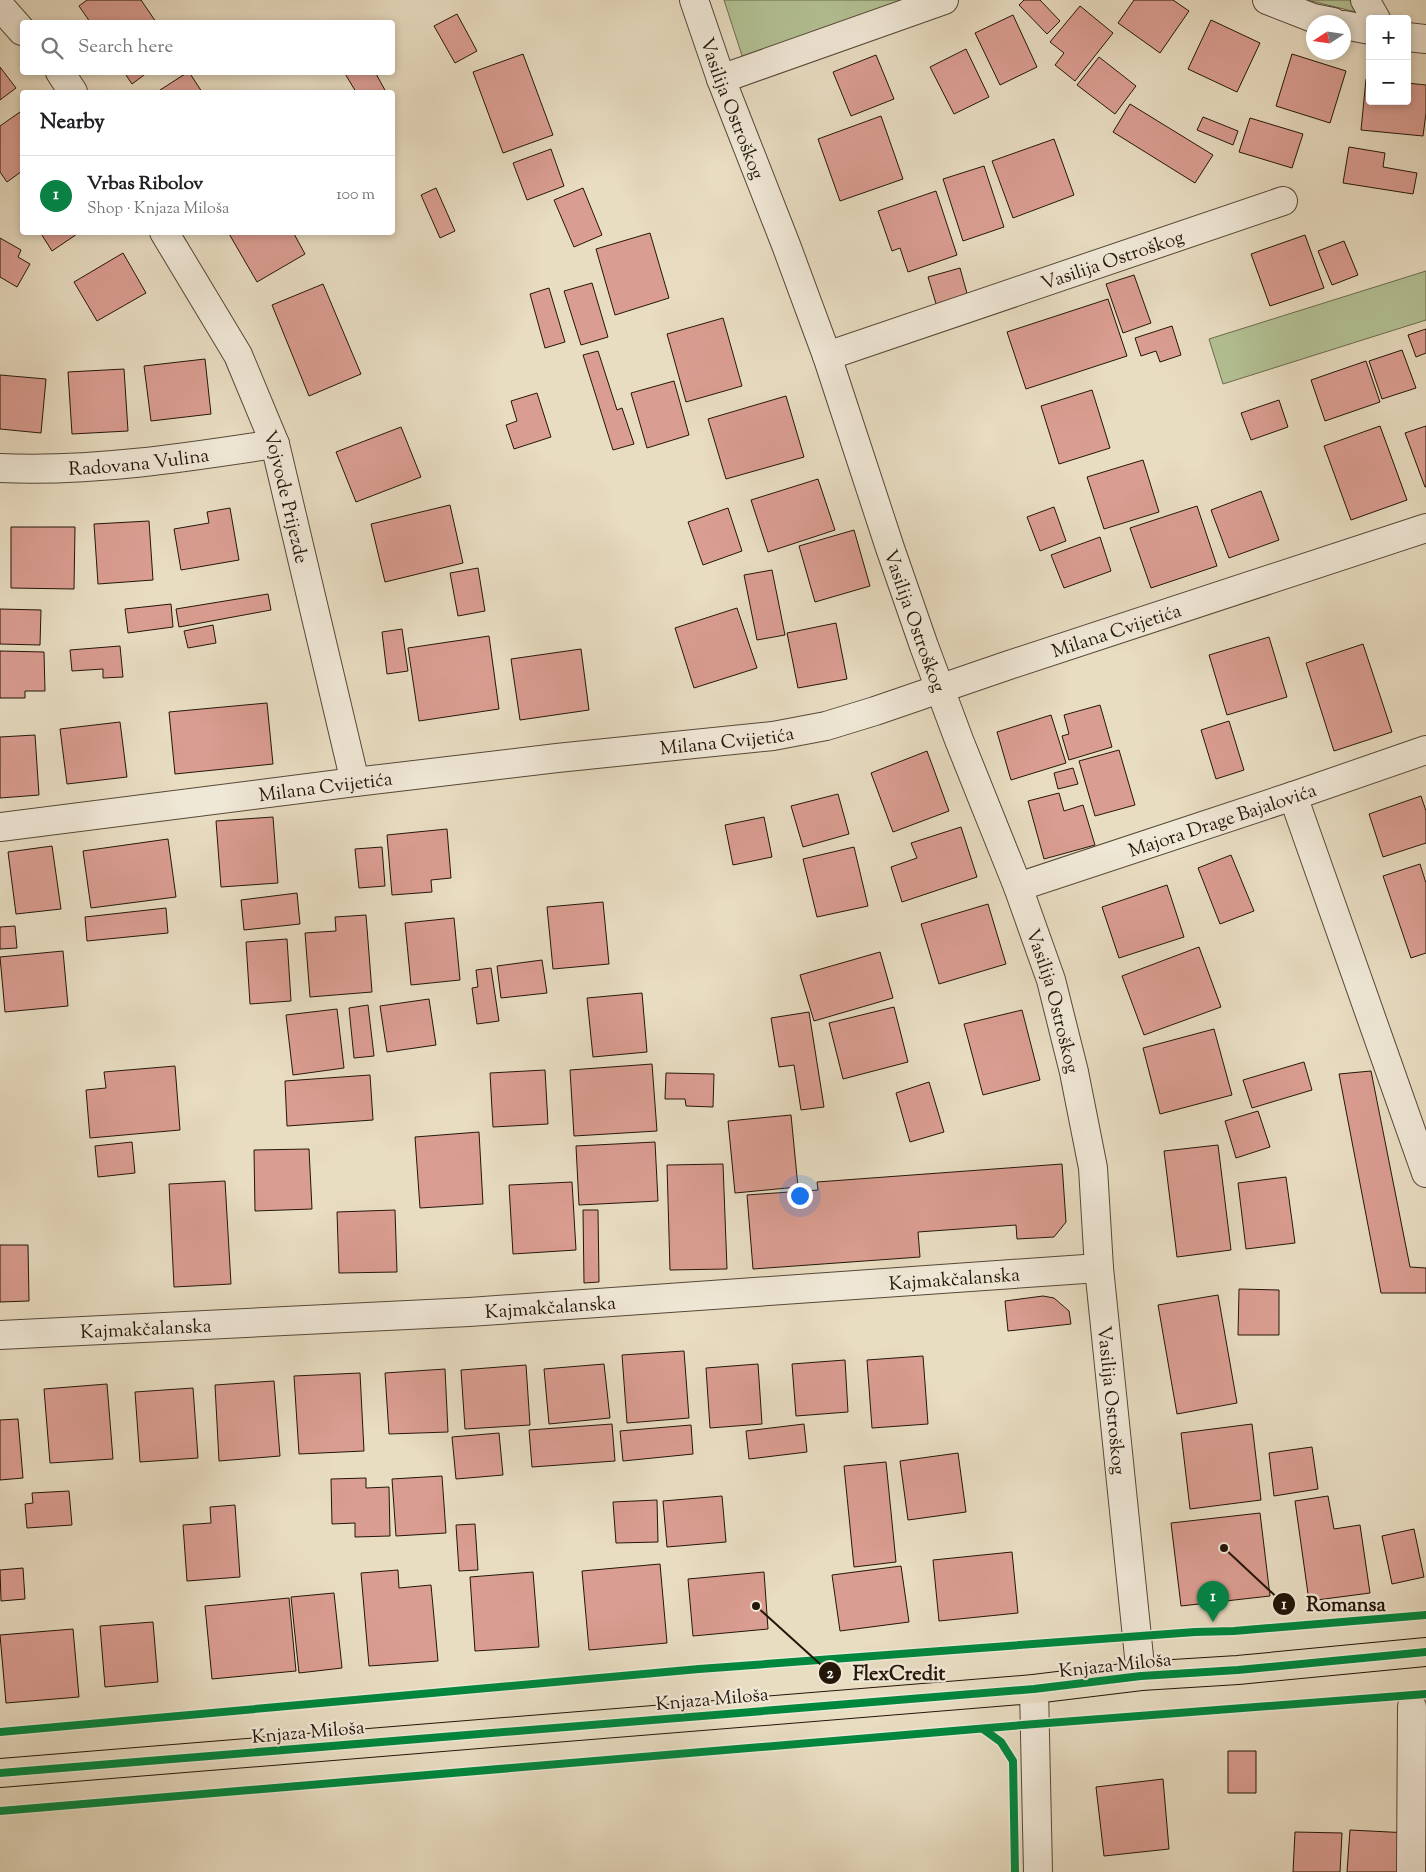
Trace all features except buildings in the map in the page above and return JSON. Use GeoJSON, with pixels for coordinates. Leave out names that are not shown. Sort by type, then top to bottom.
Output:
{"type":"FeatureCollection","features":[{"type":"Feature","properties":{"kind":"main road","name":"Knjaza Miloša"},"geometry":{"type":"LineString","coordinates":[[0,1773],[1034,1688],[1141,1676],[1238,1670],[1426,1652]]}},
{"type":"Feature","properties":{"kind":"street","name":"Vasilija Ostroškog"},"geometry":{"type":"LineString","coordinates":[[694,0],[721,79],[827,356],[890,548],[940,689],[1018,887],[1051,980],[1074,1072],[1092,1168],[1099,1268],[1141,1676]]}},
{"type":"Feature","properties":{"kind":"street"},"geometry":{"type":"LineString","coordinates":[[721,79],[944,0]]}},
{"type":"Feature","properties":{"kind":"street"},"geometry":{"type":"LineString","coordinates":[[1267,0],[1306,15]]}},
{"type":"Feature","properties":{"kind":"street"},"geometry":{"type":"LineString","coordinates":[[1365,0],[1374,15]]}},
{"type":"Feature","properties":{"kind":"street"},"geometry":{"type":"LineString","coordinates":[[0,6],[20,29]]}},
{"type":"Feature","properties":{"kind":"street"},"geometry":{"type":"LineString","coordinates":[[1351,26],[1366,29]]}},
{"type":"Feature","properties":{"kind":"street"},"geometry":{"type":"LineString","coordinates":[[1411,37],[1426,39]]}},
{"type":"Feature","properties":{"kind":"street"},"geometry":{"type":"LineString","coordinates":[[62,75],[72,90]]}},
{"type":"Feature","properties":{"kind":"street","name":"Vasilija Ostroškog"},"geometry":{"type":"LineString","coordinates":[[827,356],[1283,201]]}},
{"type":"Feature","properties":{"kind":"street","name":"Vojvode Prijezde"},"geometry":{"type":"LineString","coordinates":[[166,235],[238,355],[275,444],[355,782]]}},
{"type":"Feature","properties":{"kind":"street","name":"Radovana Vulina"},"geometry":{"type":"LineString","coordinates":[[0,468],[42,470],[128,464],[275,444]]}},
{"type":"Feature","properties":{"kind":"street","name":"Milana Cvijetića"},"geometry":{"type":"LineString","coordinates":[[0,827],[558,758],[773,736],[826,726],[876,712],[940,689],[1426,528]]}},
{"type":"Feature","properties":{"kind":"street","name":"Majora Drage Bajalovića"},"geometry":{"type":"LineString","coordinates":[[1018,887],[1426,750]]}},
{"type":"Feature","properties":{"kind":"street"},"geometry":{"type":"LineString","coordinates":[[1293,796],[1426,1174]]}},
{"type":"Feature","properties":{"kind":"street","name":"Kajmakčalanska"},"geometry":{"type":"LineString","coordinates":[[0,1335],[469,1312],[1099,1268]]}},
{"type":"Feature","properties":{"kind":"street"},"geometry":{"type":"LineString","coordinates":[[1034,1688],[1038,1872]]}},
{"type":"Feature","properties":{"kind":"street"},"geometry":{"type":"LineString","coordinates":[[1411,1872],[1412,1707]]}},
{"type":"Feature","properties":{"kind":"green space"},"geometry":{"type":"Polygon","coordinates":[[[724,0],[932,0],[747,71],[724,0]]]}},
{"type":"Feature","properties":{"kind":"green space"},"geometry":{"type":"Polygon","coordinates":[[[1307,0],[1350,0],[1356,12],[1307,0]]]}},
{"type":"Feature","properties":{"kind":"green space"},"geometry":{"type":"Polygon","coordinates":[[[1426,271],[1426,320],[1223,384],[1209,339],[1426,271]]]}},
{"type":"Feature","properties":{"kind":"cycle path"},"geometry":{"type":"LineString","coordinates":[[0,1732],[699,1669],[1195,1632],[1234,1631],[1426,1615]]}},
{"type":"Feature","properties":{"kind":"cycle path"},"geometry":{"type":"LineString","coordinates":[[0,1773],[1034,1689],[1141,1676],[1238,1670],[1426,1652]]}},
{"type":"Feature","properties":{"kind":"cycle path"},"geometry":{"type":"LineString","coordinates":[[0,1811],[1035,1724],[1426,1694]]}},
{"type":"Feature","properties":{"kind":"cycle path"},"geometry":{"type":"LineString","coordinates":[[983,1729],[1001,1742],[1013,1761],[1015,1872]]}},
{"type":"Feature","properties":{"kind":"place","name":"Romansa"},"geometry":{"type":"Point","coordinates":[1224,1548]}},
{"type":"Feature","properties":{"kind":"place","name":"FlexCredit"},"geometry":{"type":"Point","coordinates":[756,1606]}},
{"type":"Feature","properties":{"kind":"place","name":"Vrbas Ribolov"},"geometry":{"type":"Point","coordinates":[1213,1622]}}]}
